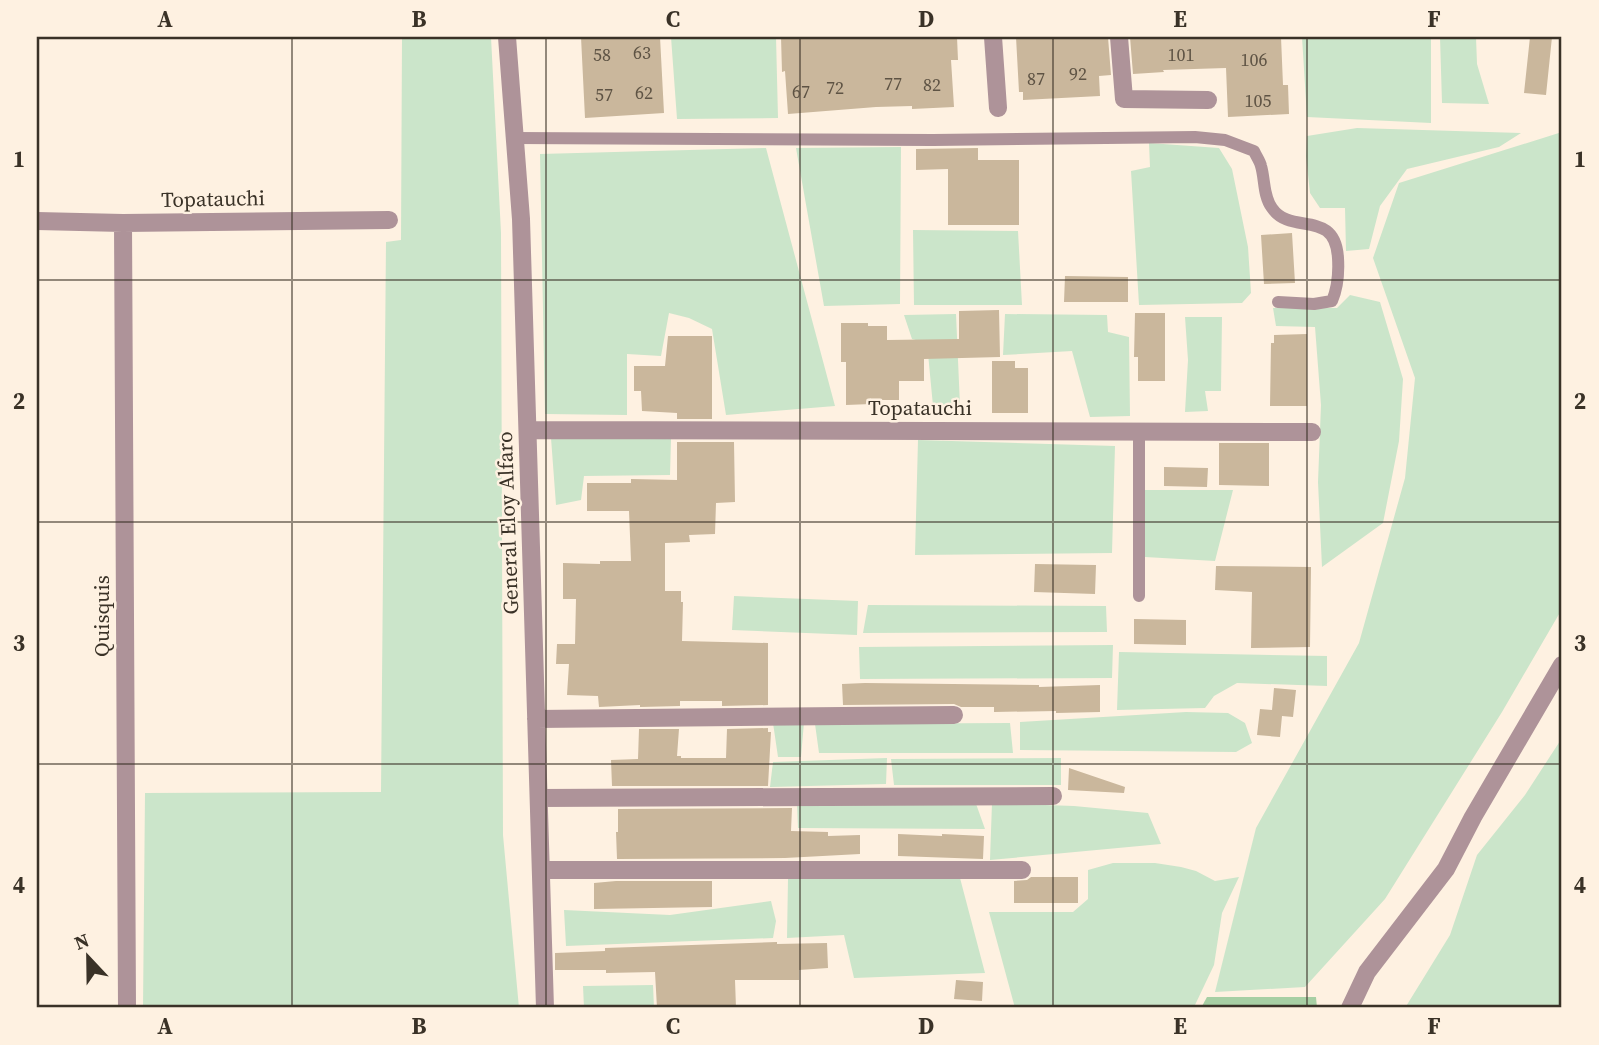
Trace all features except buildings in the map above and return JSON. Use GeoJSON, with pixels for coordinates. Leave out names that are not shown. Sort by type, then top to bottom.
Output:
{"type":"FeatureCollection","features":[{"type":"Feature","properties":{"kind":"street","name":"General Eloy Alfaro"},"geometry":{"type":"LineString","coordinates":[[507,37],[521,219],[545,1008]]}},
{"type":"Feature","properties":{"kind":"street"},"geometry":{"type":"LineString","coordinates":[[993,37],[998,108]]}},
{"type":"Feature","properties":{"kind":"street"},"geometry":{"type":"LineString","coordinates":[[1119,37],[1124,99],[1208,100]]}},
{"type":"Feature","properties":{"kind":"street","name":"Topatauchi"},"geometry":{"type":"LineString","coordinates":[[37,221],[123,223],[389,220]]}},
{"type":"Feature","properties":{"kind":"street","name":"Quisquis"},"geometry":{"type":"LineString","coordinates":[[123,223],[127,1008]]}},
{"type":"Feature","properties":{"kind":"street","name":"Topatauchi"},"geometry":{"type":"LineString","coordinates":[[528,430],[1312,432]]}},
{"type":"Feature","properties":{"kind":"street"},"geometry":{"type":"LineString","coordinates":[[1350,1008],[1367,972],[1446,869],[1473,817],[1562,665]]}},
{"type":"Feature","properties":{"kind":"street"},"geometry":{"type":"LineString","coordinates":[[536,719],[954,715]]}},
{"type":"Feature","properties":{"kind":"street"},"geometry":{"type":"LineString","coordinates":[[539,798],[1054,796]]}},
{"type":"Feature","properties":{"kind":"street"},"geometry":{"type":"LineString","coordinates":[[541,870],[1022,870]]}},
{"type":"Feature","properties":{"kind":"lane"},"geometry":{"type":"LineString","coordinates":[[515,138],[933,140],[1195,137],[1225,140],[1254,151],[1261,166],[1265,191],[1272,208],[1284,219],[1322,229],[1333,235],[1338,247],[1339,272],[1332,301],[1314,304],[1278,302]]}},
{"type":"Feature","properties":{"kind":"lane"},"geometry":{"type":"LineString","coordinates":[[1139,431],[1139,596]]}},
{"type":"Feature","properties":{"kind":"green space"},"geometry":{"type":"Polygon","coordinates":[[[402,37],[491,37],[501,233],[503,835],[519,1008],[143,1008],[145,793],[381,792],[386,242],[401,240],[402,37]]]}},
{"type":"Feature","properties":{"kind":"green space"},"geometry":{"type":"Polygon","coordinates":[[[671,37],[776,37],[778,118],[677,119],[671,37]]]}},
{"type":"Feature","properties":{"kind":"green space"},"geometry":{"type":"Polygon","coordinates":[[[1302,37],[1431,37],[1431,123],[1307,117],[1302,37]]]}},
{"type":"Feature","properties":{"kind":"green space"},"geometry":{"type":"Polygon","coordinates":[[[1440,37],[1476,37],[1477,64],[1489,104],[1442,103],[1440,37]]]}},
{"type":"Feature","properties":{"kind":"green space"},"geometry":{"type":"Polygon","coordinates":[[[1357,128],[1521,133],[1499,147],[1407,169],[1380,206],[1369,249],[1346,251],[1345,208],[1320,208],[1310,193],[1307,136],[1357,128]]]}},
{"type":"Feature","properties":{"kind":"green space"},"geometry":{"type":"Polygon","coordinates":[[[1562,132],[1562,609],[1502,712],[1385,899],[1305,987],[1215,992],[1256,828],[1359,643],[1405,478],[1415,378],[1373,258],[1399,183],[1562,132]]]}},
{"type":"Feature","properties":{"kind":"green space"},"geometry":{"type":"Polygon","coordinates":[[[1149,143],[1219,148],[1232,169],[1248,247],[1251,293],[1242,303],[1139,305],[1131,171],[1150,167],[1149,143]]]}},
{"type":"Feature","properties":{"kind":"green space"},"geometry":{"type":"Polygon","coordinates":[[[901,147],[900,304],[824,306],[796,148],[901,147]]]}},
{"type":"Feature","properties":{"kind":"green space"},"geometry":{"type":"Polygon","coordinates":[[[766,148],[835,406],[726,415],[712,329],[689,318],[669,313],[661,356],[627,354],[627,415],[545,414],[540,154],[766,148]]]}},
{"type":"Feature","properties":{"kind":"green space"},"geometry":{"type":"Polygon","coordinates":[[[913,230],[1018,231],[1022,305],[914,305],[913,230]]]}},
{"type":"Feature","properties":{"kind":"green space"},"geometry":{"type":"Polygon","coordinates":[[[1350,295],[1380,302],[1403,379],[1399,441],[1383,523],[1322,567],[1318,482],[1321,405],[1315,327],[1276,326],[1273,308],[1337,308],[1350,295]]]}},
{"type":"Feature","properties":{"kind":"green space"},"geometry":{"type":"Polygon","coordinates":[[[956,314],[960,406],[933,406],[927,343],[912,339],[904,315],[956,314]]]}},
{"type":"Feature","properties":{"kind":"green space"},"geometry":{"type":"Polygon","coordinates":[[[1005,314],[1107,315],[1108,332],[1129,337],[1130,416],[1090,417],[1072,351],[1003,355],[1005,314]]]}},
{"type":"Feature","properties":{"kind":"green space"},"geometry":{"type":"Polygon","coordinates":[[[1185,317],[1222,317],[1221,391],[1205,391],[1208,411],[1185,412],[1188,360],[1185,317]]]}},
{"type":"Feature","properties":{"kind":"green space"},"geometry":{"type":"Polygon","coordinates":[[[551,438],[671,439],[670,475],[584,476],[581,500],[556,505],[551,438]]]}},
{"type":"Feature","properties":{"kind":"green space"},"geometry":{"type":"Polygon","coordinates":[[[918,440],[1115,446],[1112,553],[915,555],[918,440]]]}},
{"type":"Feature","properties":{"kind":"green space"},"geometry":{"type":"Polygon","coordinates":[[[1145,490],[1233,490],[1215,561],[1145,557],[1145,490]]]}},
{"type":"Feature","properties":{"kind":"green space"},"geometry":{"type":"Polygon","coordinates":[[[734,596],[858,601],[857,635],[732,630],[734,596]]]}},
{"type":"Feature","properties":{"kind":"green space"},"geometry":{"type":"Polygon","coordinates":[[[868,605],[1106,606],[1107,632],[863,633],[868,605]]]}},
{"type":"Feature","properties":{"kind":"green space"},"geometry":{"type":"Polygon","coordinates":[[[1113,645],[1112,678],[860,679],[859,647],[1113,645]]]}},
{"type":"Feature","properties":{"kind":"green space"},"geometry":{"type":"Polygon","coordinates":[[[1119,652],[1327,656],[1327,686],[1237,683],[1214,696],[1205,708],[1117,710],[1119,652]]]}},
{"type":"Feature","properties":{"kind":"green space"},"geometry":{"type":"Polygon","coordinates":[[[1186,712],[1228,713],[1245,723],[1252,743],[1236,752],[1020,750],[1020,722],[1186,712]]]}},
{"type":"Feature","properties":{"kind":"green space"},"geometry":{"type":"Polygon","coordinates":[[[804,722],[801,757],[778,757],[773,723],[804,722]]]}},
{"type":"Feature","properties":{"kind":"green space"},"geometry":{"type":"Polygon","coordinates":[[[1010,723],[1013,753],[819,753],[815,724],[1010,723]]]}},
{"type":"Feature","properties":{"kind":"green space"},"geometry":{"type":"Polygon","coordinates":[[[1562,738],[1562,1008],[1405,1008],[1450,935],[1477,855],[1525,795],[1562,738]]]}},
{"type":"Feature","properties":{"kind":"green space"},"geometry":{"type":"Polygon","coordinates":[[[887,758],[886,784],[770,787],[773,762],[887,758]]]}},
{"type":"Feature","properties":{"kind":"green space"},"geometry":{"type":"Polygon","coordinates":[[[1061,758],[1061,785],[894,785],[891,759],[1061,758]]]}},
{"type":"Feature","properties":{"kind":"green space"},"geometry":{"type":"Polygon","coordinates":[[[975,801],[985,829],[798,828],[797,803],[975,801]]]}},
{"type":"Feature","properties":{"kind":"green space"},"geometry":{"type":"Polygon","coordinates":[[[992,803],[1074,806],[1148,813],[1161,844],[990,860],[992,803]]]}},
{"type":"Feature","properties":{"kind":"green space"},"geometry":{"type":"Polygon","coordinates":[[[1113,863],[1155,863],[1181,867],[1215,881],[1239,877],[1222,913],[1214,965],[1193,1008],[1015,1008],[989,912],[1073,912],[1088,899],[1088,870],[1113,863]]]}},
{"type":"Feature","properties":{"kind":"green space"},"geometry":{"type":"Polygon","coordinates":[[[960,878],[985,973],[854,978],[844,935],[787,938],[788,879],[960,878]]]}},
{"type":"Feature","properties":{"kind":"green space"},"geometry":{"type":"Polygon","coordinates":[[[771,901],[776,921],[773,938],[566,946],[564,910],[670,915],[771,901]]]}},
{"type":"Feature","properties":{"kind":"green space"},"geometry":{"type":"Polygon","coordinates":[[[653,985],[654,1008],[584,1008],[583,986],[653,985]]]}},
{"type":"Feature","properties":{"kind":"green space"},"geometry":{"type":"Polygon","coordinates":[[[1207,997],[1316,997],[1317,1008],[1201,1008],[1207,997]]]}}]}
